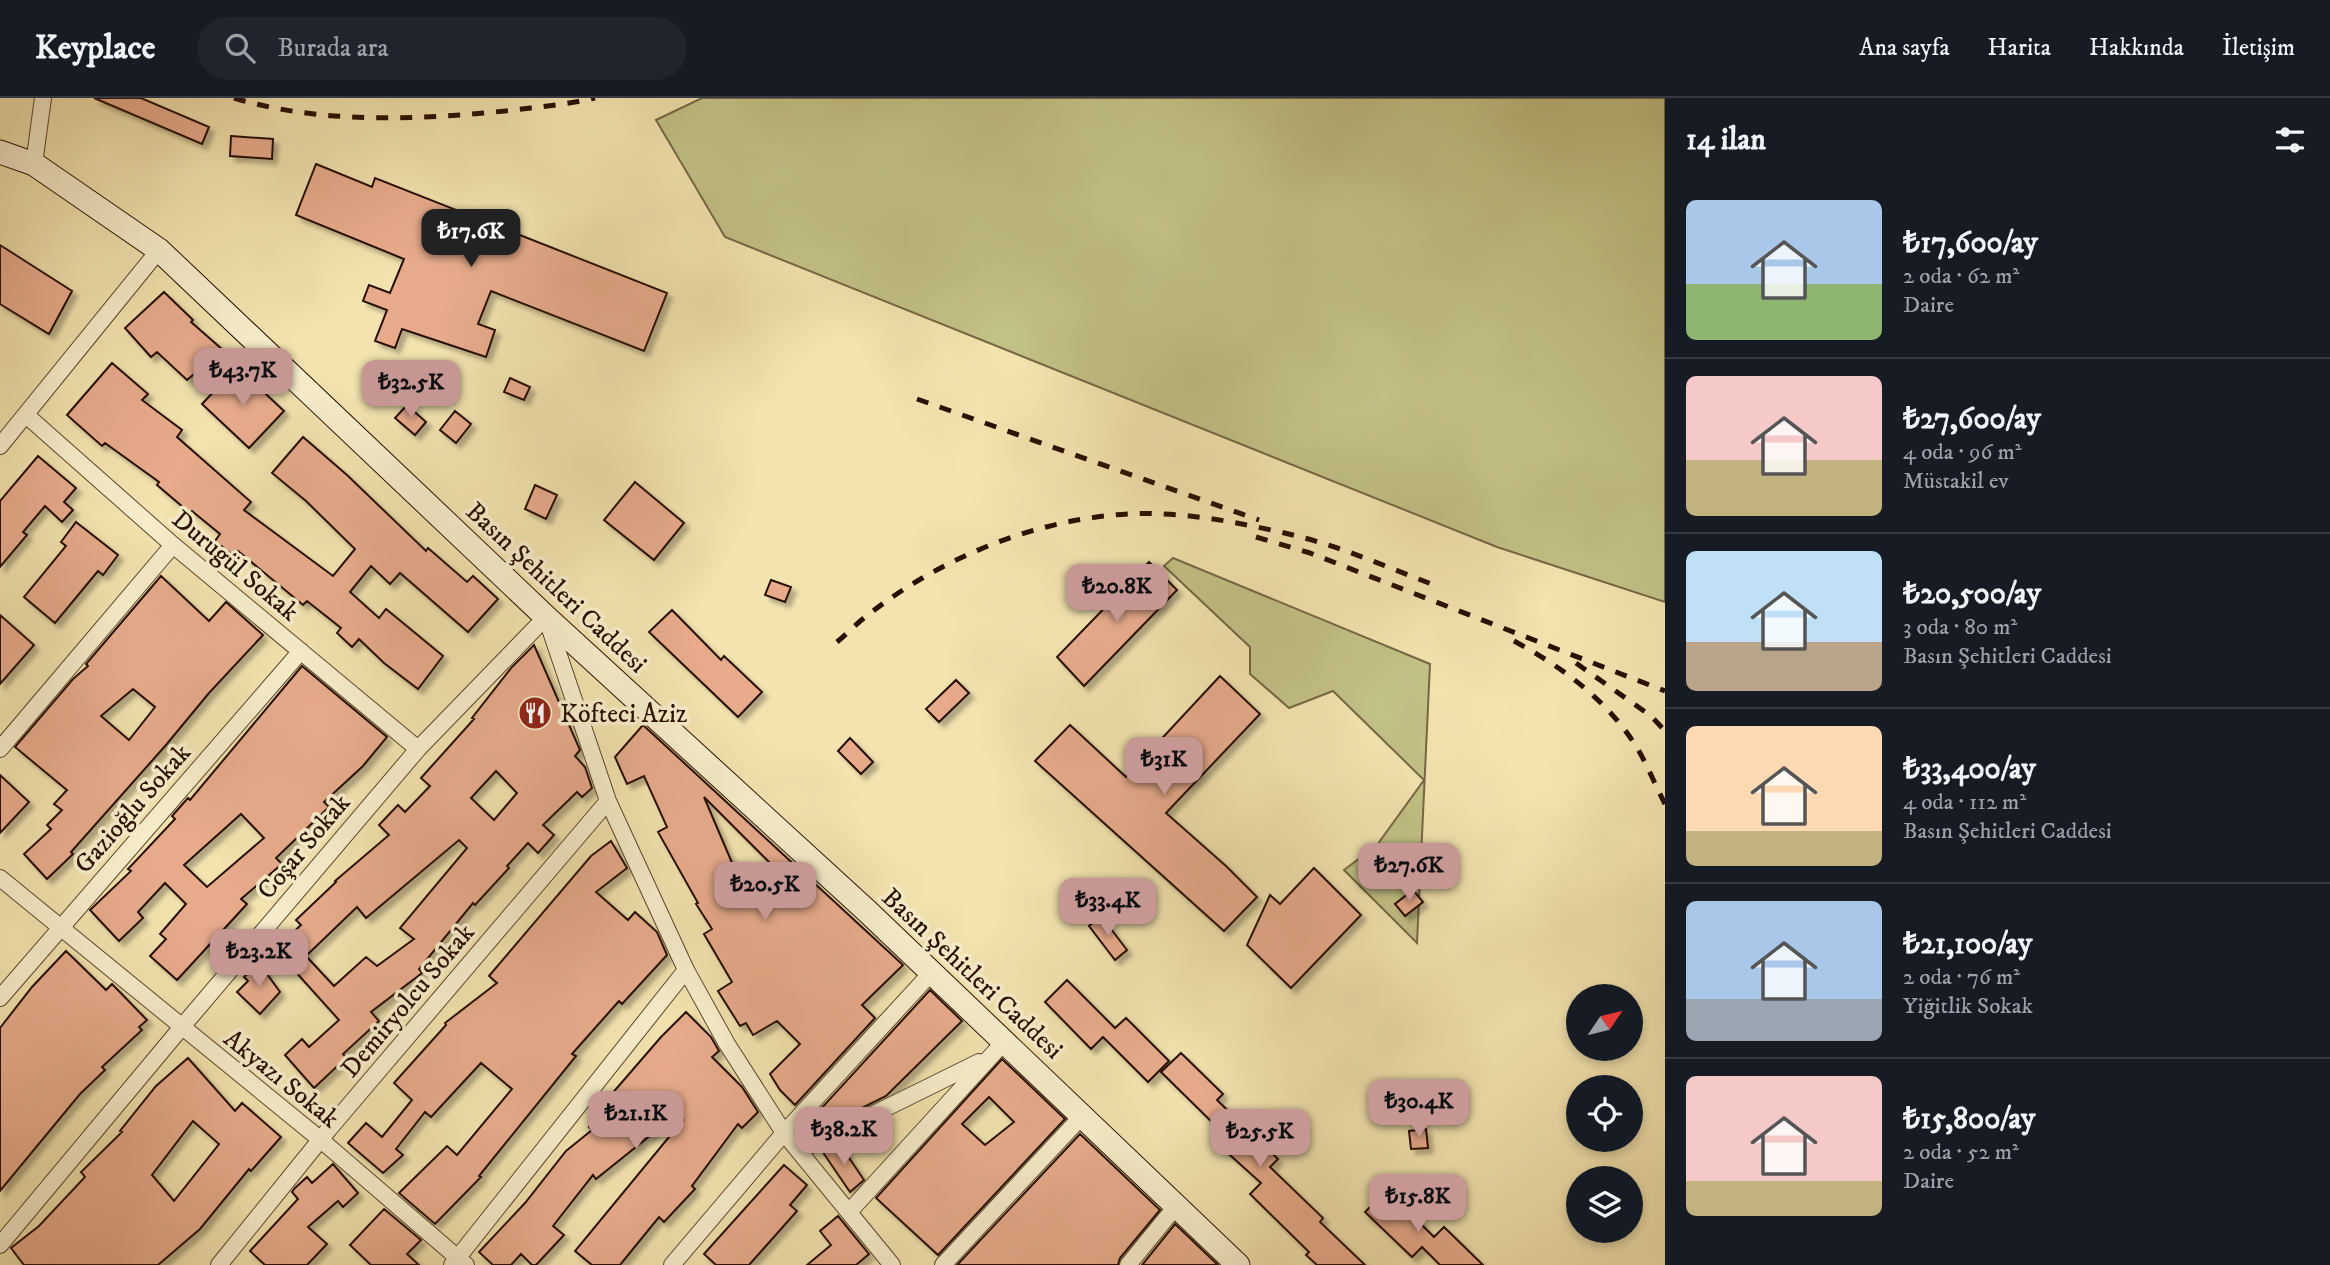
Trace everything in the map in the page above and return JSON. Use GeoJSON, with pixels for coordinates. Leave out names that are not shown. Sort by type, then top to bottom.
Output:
{"type":"FeatureCollection","features":[{"type":"Feature","properties":{"kind":"main road","name":"Basın Şehitleri Caddesi"},"geometry":{"type":"LineString","coordinates":[[0,152],[34,164],[159,250],[546,617],[932,972],[996,1049],[1083,1115],[1238,1265]]}},
{"type":"Feature","properties":{"kind":"street"},"geometry":{"type":"LineString","coordinates":[[34,164],[43,98]]}},
{"type":"Feature","properties":{"kind":"street"},"geometry":{"type":"LineString","coordinates":[[0,446],[159,250]]}},
{"type":"Feature","properties":{"kind":"street","name":"Durugül Sokak"},"geometry":{"type":"LineString","coordinates":[[26,415],[173,545],[418,749]]}},
{"type":"Feature","properties":{"kind":"street"},"geometry":{"type":"LineString","coordinates":[[0,749],[173,545]]}},
{"type":"Feature","properties":{"kind":"street"},"geometry":{"type":"LineString","coordinates":[[546,617],[608,801],[685,970],[727,1044],[784,1132],[892,1265]]}},
{"type":"Feature","properties":{"kind":"street","name":"Coşar Sokak"},"geometry":{"type":"LineString","coordinates":[[0,1245],[418,749],[546,617]]}},
{"type":"Feature","properties":{"kind":"street","name":"Gazioğlu Sokak"},"geometry":{"type":"LineString","coordinates":[[0,998],[301,651]]}},
{"type":"Feature","properties":{"kind":"street","name":"Demiryolcu Sokak"},"geometry":{"type":"LineString","coordinates":[[219,1265],[321,1140],[608,801]]}},
{"type":"Feature","properties":{"kind":"street","name":"Akyazı Sokak"},"geometry":{"type":"LineString","coordinates":[[0,878],[321,1140],[459,1263]]}},
{"type":"Feature","properties":{"kind":"street"},"geometry":{"type":"LineString","coordinates":[[459,1263],[685,970]]}},
{"type":"Feature","properties":{"kind":"street"},"geometry":{"type":"LineString","coordinates":[[672,1265],[784,1132],[932,972]]}},
{"type":"Feature","properties":{"kind":"street"},"geometry":{"type":"LineString","coordinates":[[799,1150],[996,1049]]}},
{"type":"Feature","properties":{"kind":"street"},"geometry":{"type":"LineString","coordinates":[[849,1212],[996,1049]]}},
{"type":"Feature","properties":{"kind":"street"},"geometry":{"type":"LineString","coordinates":[[943,1265],[1083,1115]]}},
{"type":"Feature","properties":{"kind":"street"},"geometry":{"type":"LineString","coordinates":[[1128,1265],[1177,1205]]}},
{"type":"Feature","properties":{"kind":"shaded area"},"geometry":{"type":"Polygon","coordinates":[[[702,98],[1665,98],[1665,602],[1497,547],[725,237],[656,120],[702,98]]]}},
{"type":"Feature","properties":{"kind":"shaded area"},"geometry":{"type":"Polygon","coordinates":[[[1173,558],[1430,664],[1417,943],[1344,870],[1377,845],[1424,780],[1333,691],[1289,708],[1250,674],[1250,647],[1164,566],[1173,558]]]}},
{"type":"Feature","properties":{"kind":"building"},"geometry":{"type":"Polygon","coordinates":[[[94,98],[141,98],[209,127],[202,144],[94,98]]]}},
{"type":"Feature","properties":{"kind":"building"},"geometry":{"type":"Polygon","coordinates":[[[231,136],[273,139],[272,159],[230,156],[231,136]]]}},
{"type":"Feature","properties":{"kind":"building"},"geometry":{"type":"Polygon","coordinates":[[[316,164],[372,187],[375,178],[667,293],[644,351],[491,291],[478,324],[495,330],[486,357],[402,329],[395,348],[375,341],[387,310],[363,301],[369,285],[390,293],[404,259],[296,215],[316,164]]]}},
{"type":"Feature","properties":{"kind":"building"},"geometry":{"type":"Polygon","coordinates":[[[0,245],[72,291],[49,334],[0,304],[0,245]]]}},
{"type":"Feature","properties":{"kind":"building"},"geometry":{"type":"Polygon","coordinates":[[[164,292],[193,320],[191,322],[223,350],[187,380],[157,352],[151,357],[125,328],[164,292]]]}},
{"type":"Feature","properties":{"kind":"building"},"geometry":{"type":"Polygon","coordinates":[[[112,363],[148,394],[142,400],[182,430],[177,437],[251,502],[244,510],[333,576],[355,549],[306,501],[272,473],[303,437],[426,551],[428,548],[467,582],[473,576],[498,599],[468,632],[400,573],[390,584],[371,566],[350,592],[379,618],[386,609],[443,656],[418,689],[384,663],[359,639],[352,647],[337,633],[341,628],[307,601],[303,605],[238,551],[234,556],[215,541],[220,534],[157,485],[159,482],[105,443],[102,446],[67,415],[112,363]]]}},
{"type":"Feature","properties":{"kind":"building"},"geometry":{"type":"Polygon","coordinates":[[[237,367],[284,411],[249,448],[202,404],[237,367]]]}},
{"type":"Feature","properties":{"kind":"building"},"geometry":{"type":"Polygon","coordinates":[[[510,378],[530,387],[524,400],[504,392],[510,378]]]}},
{"type":"Feature","properties":{"kind":"building"},"geometry":{"type":"Polygon","coordinates":[[[407,405],[426,422],[415,435],[395,418],[407,405]]]}},
{"type":"Feature","properties":{"kind":"building"},"geometry":{"type":"Polygon","coordinates":[[[455,411],[471,424],[456,443],[440,430],[455,411]]]}},
{"type":"Feature","properties":{"kind":"building"},"geometry":{"type":"Polygon","coordinates":[[[38,456],[76,488],[64,502],[73,510],[62,522],[45,506],[23,532],[27,535],[0,567],[0,501],[38,456]]]}},
{"type":"Feature","properties":{"kind":"building"},"geometry":{"type":"Polygon","coordinates":[[[635,482],[684,523],[654,560],[604,520],[635,482]]]}},
{"type":"Feature","properties":{"kind":"building"},"geometry":{"type":"Polygon","coordinates":[[[535,485],[557,495],[546,519],[525,509],[535,485]]]}},
{"type":"Feature","properties":{"kind":"building"},"geometry":{"type":"Polygon","coordinates":[[[76,522],[118,555],[103,575],[98,571],[55,623],[24,597],[66,546],[61,542],[76,522]]]}},
{"type":"Feature","properties":{"kind":"building"},"geometry":{"type":"Polygon","coordinates":[[[1149,562],[1177,590],[1084,686],[1057,657],[1149,562]]]}},
{"type":"Feature","properties":{"kind":"building"},"geometry":{"type":"Polygon","coordinates":[[[161,576],[209,621],[226,602],[263,635],[71,852],[73,854],[47,879],[24,854],[51,829],[47,825],[62,810],[54,804],[67,790],[15,747],[73,679],[88,666],[86,664],[161,576]],[[133,689],[101,716],[129,740],[155,707],[133,689]]]}},
{"type":"Feature","properties":{"kind":"building"},"geometry":{"type":"Polygon","coordinates":[[[771,580],[791,587],[785,602],[765,595],[771,580]]]}},
{"type":"Feature","properties":{"kind":"building"},"geometry":{"type":"Polygon","coordinates":[[[672,610],[721,660],[724,656],[762,692],[738,717],[649,632],[672,610]]]}},
{"type":"Feature","properties":{"kind":"building"},"geometry":{"type":"Polygon","coordinates":[[[0,615],[34,645],[0,684],[0,615]]]}},
{"type":"Feature","properties":{"kind":"building"},"geometry":{"type":"Polygon","coordinates":[[[534,645],[580,750],[575,756],[585,767],[592,788],[582,797],[577,792],[543,825],[554,835],[538,853],[528,843],[507,866],[509,868],[475,905],[473,903],[419,969],[422,973],[371,1012],[379,1021],[343,1054],[346,1058],[314,1088],[285,1055],[302,1039],[309,1047],[339,1020],[275,949],[301,925],[296,920],[335,881],[389,835],[379,825],[398,805],[405,812],[430,786],[421,778],[474,719],[472,718],[512,667],[534,645]],[[496,771],[471,798],[494,820],[517,793],[496,771]],[[459,840],[366,918],[357,907],[306,956],[334,986],[366,957],[377,966],[414,939],[400,928],[467,848],[459,840]]]}},
{"type":"Feature","properties":{"kind":"building"},"geometry":{"type":"Polygon","coordinates":[[[302,666],[387,737],[363,766],[324,802],[329,807],[276,858],[282,864],[241,899],[247,904],[177,980],[150,956],[166,939],[160,934],[186,904],[165,883],[138,912],[143,918],[119,941],[90,910],[131,871],[128,869],[175,819],[172,816],[188,798],[190,800],[302,666]],[[241,814],[184,865],[207,887],[264,838],[241,814]]]}},
{"type":"Feature","properties":{"kind":"building"},"geometry":{"type":"Polygon","coordinates":[[[1220,676],[1260,714],[1166,813],[1257,897],[1224,931],[1035,761],[1070,725],[1126,777],[1220,676]]]}},
{"type":"Feature","properties":{"kind":"building"},"geometry":{"type":"Polygon","coordinates":[[[956,680],[969,693],[939,722],[926,709],[956,680]]]}},
{"type":"Feature","properties":{"kind":"building"},"geometry":{"type":"Polygon","coordinates":[[[643,725],[903,965],[862,1005],[875,1018],[795,1105],[780,1090],[770,1074],[800,1044],[777,1021],[753,1035],[746,1023],[740,1026],[718,991],[732,982],[704,934],[712,929],[658,832],[667,827],[644,776],[627,784],[615,757],[643,725]],[[704,797],[744,891],[771,864],[704,797]]]}},
{"type":"Feature","properties":{"kind":"building"},"geometry":{"type":"Polygon","coordinates":[[[850,738],[873,762],[861,774],[838,751],[850,738]]]}},
{"type":"Feature","properties":{"kind":"building"},"geometry":{"type":"Polygon","coordinates":[[[0,775],[29,802],[0,833],[0,775]]]}},
{"type":"Feature","properties":{"kind":"building"},"geometry":{"type":"Polygon","coordinates":[[[611,841],[627,868],[596,892],[628,920],[635,912],[657,932],[667,955],[622,1004],[619,1001],[572,1054],[576,1056],[479,1176],[481,1177],[435,1224],[399,1193],[447,1146],[457,1155],[512,1089],[481,1063],[431,1117],[425,1112],[396,1149],[403,1155],[383,1173],[348,1143],[366,1123],[382,1137],[412,1100],[394,1083],[445,1023],[497,983],[489,976],[591,856],[611,841]]]}},
{"type":"Feature","properties":{"kind":"building"},"geometry":{"type":"Polygon","coordinates":[[[1314,868],[1361,915],[1291,988],[1247,945],[1270,895],[1280,904],[1314,868]]]}},
{"type":"Feature","properties":{"kind":"building"},"geometry":{"type":"Polygon","coordinates":[[[1413,890],[1423,902],[1405,916],[1395,904],[1413,890]]]}},
{"type":"Feature","properties":{"kind":"building"},"geometry":{"type":"Polygon","coordinates":[[[1101,916],[1127,950],[1115,960],[1089,926],[1101,916]]]}},
{"type":"Feature","properties":{"kind":"building"},"geometry":{"type":"Polygon","coordinates":[[[66,951],[106,990],[112,984],[147,1020],[139,1027],[142,1030],[102,1067],[105,1070],[80,1094],[0,1191],[0,1028],[32,987],[66,951]]]}},
{"type":"Feature","properties":{"kind":"building"},"geometry":{"type":"Polygon","coordinates":[[[259,963],[280,992],[260,1014],[237,992],[248,981],[244,977],[259,963]]]}},
{"type":"Feature","properties":{"kind":"building"},"geometry":{"type":"Polygon","coordinates":[[[1067,980],[1115,1028],[1126,1018],[1169,1061],[1148,1082],[1103,1037],[1091,1049],[1045,1002],[1067,980]]]}},
{"type":"Feature","properties":{"kind":"building"},"geometry":{"type":"Polygon","coordinates":[[[930,990],[962,1021],[886,1096],[812,1133],[806,1125],[930,990]]]}},
{"type":"Feature","properties":{"kind":"building"},"geometry":{"type":"Polygon","coordinates":[[[686,1012],[711,1037],[719,1051],[712,1057],[742,1087],[758,1112],[742,1128],[738,1124],[692,1186],[695,1189],[664,1222],[659,1217],[620,1265],[592,1265],[575,1251],[683,1120],[677,1114],[596,1179],[593,1175],[553,1226],[564,1235],[536,1265],[532,1265],[521,1254],[511,1265],[493,1265],[479,1252],[525,1203],[566,1151],[592,1130],[589,1127],[615,1101],[610,1096],[686,1012]]]}},
{"type":"Feature","properties":{"kind":"building"},"geometry":{"type":"Polygon","coordinates":[[[1181,1053],[1223,1094],[1217,1100],[1278,1159],[1270,1167],[1323,1218],[1320,1222],[1365,1265],[1317,1265],[1306,1255],[1309,1252],[1250,1194],[1261,1183],[1211,1138],[1219,1129],[1161,1072],[1181,1053]]]}},
{"type":"Feature","properties":{"kind":"building"},"geometry":{"type":"Polygon","coordinates":[[[188,1058],[235,1111],[242,1103],[281,1137],[251,1171],[249,1169],[200,1229],[158,1265],[24,1265],[11,1248],[39,1226],[85,1177],[81,1172],[122,1132],[120,1131],[156,1086],[188,1058]],[[193,1121],[152,1175],[174,1201],[219,1144],[193,1121]]]}},
{"type":"Feature","properties":{"kind":"building"},"geometry":{"type":"Polygon","coordinates":[[[1002,1059],[1065,1119],[938,1255],[876,1198],[1002,1059]],[[989,1097],[962,1124],[985,1145],[1014,1122],[989,1097]]]}},
{"type":"Feature","properties":{"kind":"building"},"geometry":{"type":"Polygon","coordinates":[[[1426,1129],[1428,1148],[1411,1149],[1409,1131],[1426,1129]]]}},
{"type":"Feature","properties":{"kind":"building"},"geometry":{"type":"Polygon","coordinates":[[[1080,1134],[1160,1210],[1120,1258],[1118,1265],[957,1265],[1080,1134]]]}},
{"type":"Feature","properties":{"kind":"building"},"geometry":{"type":"Polygon","coordinates":[[[839,1143],[864,1180],[850,1192],[822,1151],[839,1143]]]}},
{"type":"Feature","properties":{"kind":"building"},"geometry":{"type":"Polygon","coordinates":[[[333,1164],[358,1193],[343,1207],[338,1201],[308,1227],[327,1244],[307,1265],[265,1265],[250,1251],[298,1199],[292,1192],[295,1188],[307,1177],[312,1183],[333,1164]]]}},
{"type":"Feature","properties":{"kind":"building"},"geometry":{"type":"Polygon","coordinates":[[[784,1165],[807,1185],[790,1205],[797,1211],[749,1265],[716,1265],[704,1254],[784,1165]]]}},
{"type":"Feature","properties":{"kind":"building"},"geometry":{"type":"Polygon","coordinates":[[[1387,1190],[1434,1237],[1444,1227],[1483,1265],[1440,1265],[1422,1247],[1412,1257],[1365,1212],[1387,1190]]]}},
{"type":"Feature","properties":{"kind":"building"},"geometry":{"type":"Polygon","coordinates":[[[384,1209],[421,1240],[407,1254],[419,1265],[371,1265],[350,1245],[384,1209]]]}},
{"type":"Feature","properties":{"kind":"building"},"geometry":{"type":"Polygon","coordinates":[[[838,1216],[869,1254],[856,1265],[807,1265],[831,1245],[820,1231],[838,1216]]]}},
{"type":"Feature","properties":{"kind":"building"},"geometry":{"type":"Polygon","coordinates":[[[1175,1224],[1218,1265],[1142,1265],[1175,1224]]]}},
{"type":"Feature","properties":{"kind":"railway"},"geometry":{"type":"LineString","coordinates":[[234,98],[300,112],[368,118],[505,111],[595,98]]}},
{"type":"Feature","properties":{"kind":"railway"},"geometry":{"type":"LineString","coordinates":[[917,399],[1259,520]]}},
{"type":"Feature","properties":{"kind":"railway"},"geometry":{"type":"LineString","coordinates":[[837,642],[901,591],[962,557],[1027,532],[1094,517],[1170,514],[1276,531],[1333,546],[1437,586]]}},
{"type":"Feature","properties":{"kind":"railway"},"geometry":{"type":"LineString","coordinates":[[1256,537],[1310,553],[1665,691]]}},
{"type":"Feature","properties":{"kind":"railway"},"geometry":{"type":"LineString","coordinates":[[1514,641],[1566,673],[1611,713],[1636,746],[1665,804]]}},
{"type":"Feature","properties":{"kind":"railway"},"geometry":{"type":"LineString","coordinates":[[1576,663],[1651,716],[1665,731]]}},
{"type":"Feature","properties":{"kind":"place","name":"Köfteci Aziz"},"geometry":{"type":"Point","coordinates":[535,713]}}]}
